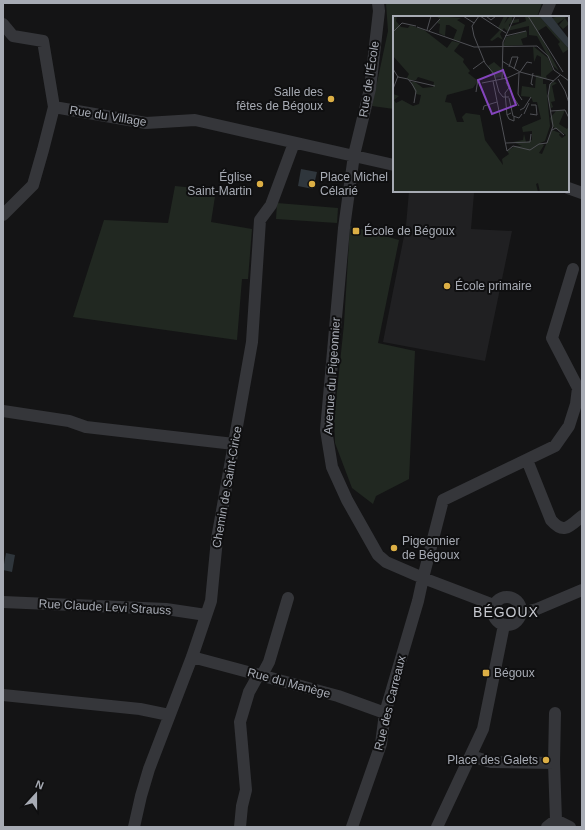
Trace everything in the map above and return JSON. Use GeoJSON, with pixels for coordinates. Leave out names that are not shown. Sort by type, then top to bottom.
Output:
{"type":"FeatureCollection","features":[{"type":"Feature","properties":{"kind":"street","name":"Rue de l'École"},"geometry":{"type":"LineString","coordinates":[[354,155],[370,89],[378,3]]}},
{"type":"Feature","properties":{"kind":"street"},"geometry":{"type":"LineString","coordinates":[[544,16],[550,3]]}},
{"type":"Feature","properties":{"kind":"street"},"geometry":{"type":"LineString","coordinates":[[3,24],[12,36],[43,41],[54,107]]}},
{"type":"Feature","properties":{"kind":"street","name":"Rue du Village"},"geometry":{"type":"LineString","coordinates":[[3,215],[33,185],[54,107],[146,123],[196,120],[393,165]]}},
{"type":"Feature","properties":{"kind":"street","name":"Chemin de Saint-Cirice"},"geometry":{"type":"LineString","coordinates":[[134,827],[140,796],[149,769],[192,657],[211,601],[217,539],[252,342],[260,220],[271,205],[294,143]]}},
{"type":"Feature","properties":{"kind":"street","name":"Avenue du Pigeonnier"},"geometry":{"type":"LineString","coordinates":[[354,155],[344,228],[326,430],[332,467],[347,500],[378,555],[386,562],[494,605]]}},
{"type":"Feature","properties":{"kind":"street"},"geometry":{"type":"LineString","coordinates":[[569,188],[582,193]]}},
{"type":"Feature","properties":{"kind":"street"},"geometry":{"type":"LineString","coordinates":[[573,269],[552,338],[578,388],[573,416],[569,426],[555,446],[527,460],[552,520],[557,526],[562,529],[566,528],[582,516]]}},
{"type":"Feature","properties":{"kind":"street"},"geometry":{"type":"LineString","coordinates":[[3,411],[69,421],[86,427],[234,444]]}},
{"type":"Feature","properties":{"kind":"street","name":"Rue des Carreaux"},"geometry":{"type":"LineString","coordinates":[[352,827],[381,744],[385,713],[418,602],[443,500],[527,460]]}},
{"type":"Feature","properties":{"kind":"street"},"geometry":{"type":"LineString","coordinates":[[521,613],[537,609],[582,590]]}},
{"type":"Feature","properties":{"kind":"street"},"geometry":{"type":"LineString","coordinates":[[504,597],[511,597],[517,600],[521,613],[518,620],[512,624],[504,624],[498,622],[494,618],[494,605],[498,600],[504,597]]}},
{"type":"Feature","properties":{"kind":"street"},"geometry":{"type":"LineString","coordinates":[[240,827],[242,806],[246,790],[240,722],[249,692],[269,662],[288,598]]}},
{"type":"Feature","properties":{"kind":"street","name":"Rue Claude Levi Strauss"},"geometry":{"type":"LineString","coordinates":[[3,602],[166,609],[206,615]]}},
{"type":"Feature","properties":{"kind":"street"},"geometry":{"type":"LineString","coordinates":[[437,827],[483,729],[504,624]]}},
{"type":"Feature","properties":{"kind":"street","name":"Rue du Manège"},"geometry":{"type":"LineString","coordinates":[[192,657],[338,696],[385,713]]}},
{"type":"Feature","properties":{"kind":"street"},"geometry":{"type":"LineString","coordinates":[[3,695],[140,709],[169,715]]}},
{"type":"Feature","properties":{"kind":"street"},"geometry":{"type":"LineString","coordinates":[[555,713],[552,824],[570,827]]}},
{"type":"Feature","properties":{"kind":"street"},"geometry":{"type":"LineString","coordinates":[[471,756],[491,762],[554,763]]}},
{"type":"Feature","properties":{"kind":"shaded area"},"geometry":{"type":"Polygon","coordinates":[[[386,3],[542,3],[537,16],[393,16],[393,109],[372,106],[388,31],[386,3]]]}},
{"type":"Feature","properties":{"kind":"shaded area"},"geometry":{"type":"Polygon","coordinates":[[[301,169],[317,172],[313,189],[298,186],[301,169]]]}},
{"type":"Feature","properties":{"kind":"shaded area"},"geometry":{"type":"Polygon","coordinates":[[[175,186],[216,190],[211,222],[252,229],[248,279],[242,279],[237,340],[73,317],[104,220],[168,223],[175,186]]]}},
{"type":"Feature","properties":{"kind":"shaded area","name":"École primaire"},"geometry":{"type":"Polygon","coordinates":[[[409,192],[474,192],[471,229],[512,231],[485,361],[383,342],[406,226],[409,192]]]}},
{"type":"Feature","properties":{"kind":"shaded area"},"geometry":{"type":"Polygon","coordinates":[[[277,203],[338,208],[337,223],[276,219],[277,203]]]}},
{"type":"Feature","properties":{"kind":"shaded area"},"geometry":{"type":"Polygon","coordinates":[[[350,226],[399,240],[378,343],[415,351],[409,479],[376,496],[373,504],[352,488],[335,443],[334,420],[344,324],[350,226]]]}},
{"type":"Feature","properties":{"kind":"shaded area"},"geometry":{"type":"Polygon","coordinates":[[[6,553],[15,555],[12,572],[3,570],[6,553]]]}},
{"type":"Feature","properties":{"kind":"place","name":"Salle des fêtes de Bégoux"},"geometry":{"type":"Point","coordinates":[331,99]}},
{"type":"Feature","properties":{"kind":"place","name":"Église Saint-Martin"},"geometry":{"type":"Point","coordinates":[260,184]}},
{"type":"Feature","properties":{"kind":"place","name":"Place Michel Célarié"},"geometry":{"type":"Point","coordinates":[312,184]}},
{"type":"Feature","properties":{"kind":"place","name":"École de Bégoux"},"geometry":{"type":"Point","coordinates":[356,231]}},
{"type":"Feature","properties":{"kind":"place","name":"École primaire"},"geometry":{"type":"Point","coordinates":[447,286]}},
{"type":"Feature","properties":{"kind":"place","name":"Pigeonnier de Bégoux"},"geometry":{"type":"Point","coordinates":[394,548]}},
{"type":"Feature","properties":{"kind":"place","name":"Bégoux"},"geometry":{"type":"Point","coordinates":[486,673]}},
{"type":"Feature","properties":{"kind":"place","name":"Place des Galets"},"geometry":{"type":"Point","coordinates":[546,760]}},
{"type":"Feature","properties":{"kind":"district","name":"BÉGOUX"},"geometry":{"type":"Point","coordinates":[506,612]}}]}
